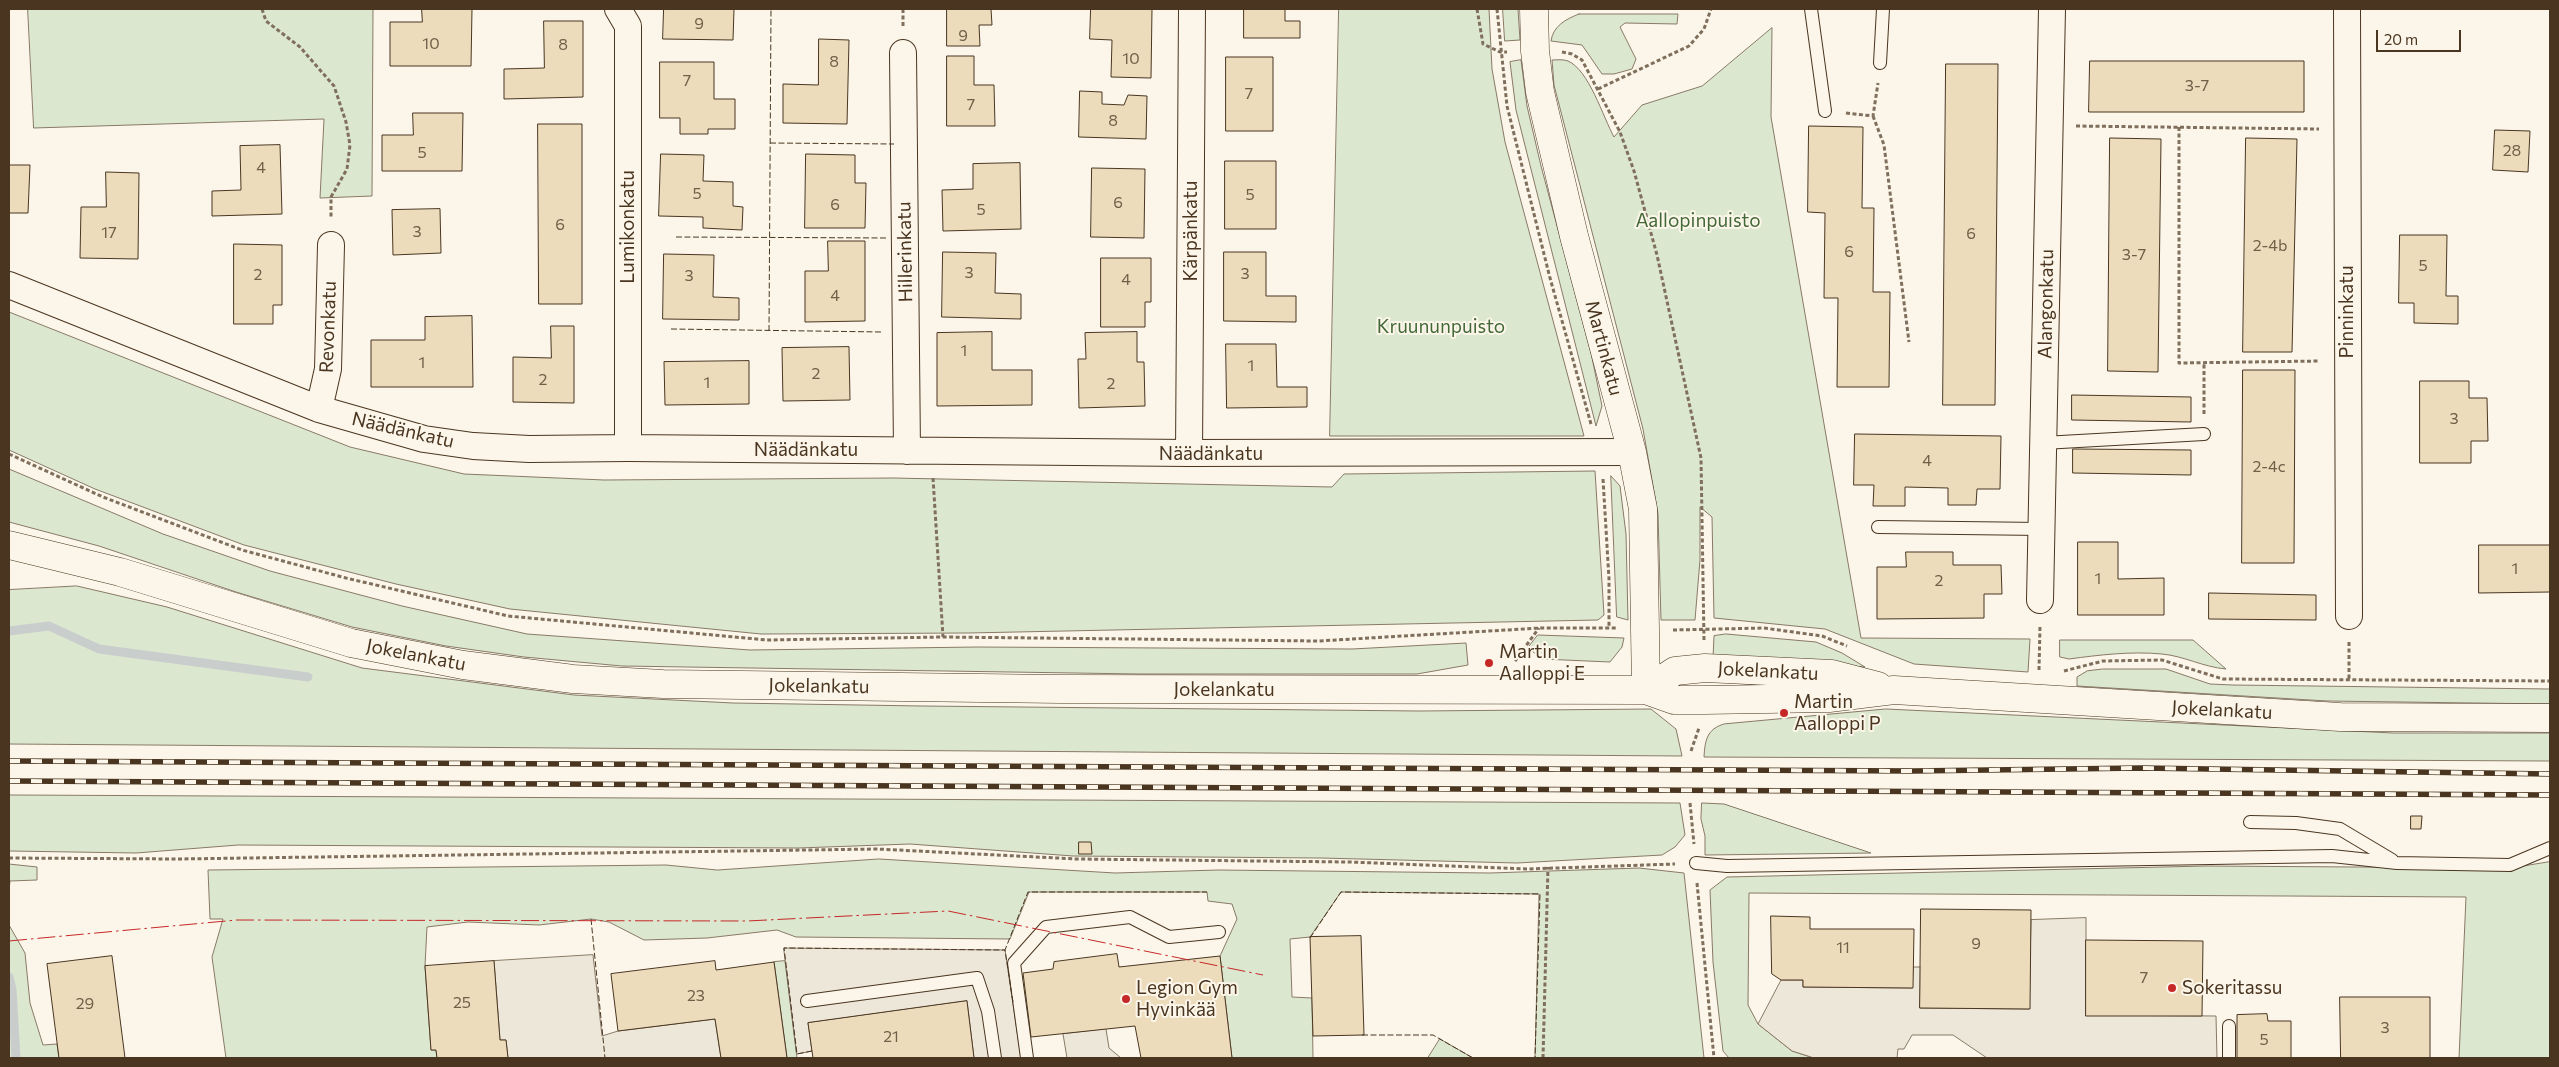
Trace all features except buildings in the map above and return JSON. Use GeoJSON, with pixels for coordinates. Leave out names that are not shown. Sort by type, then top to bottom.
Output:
{"type":"FeatureCollection","features":[{"type":"Feature","properties":{"kind":"street","name":"Lumikonkatu"},"geometry":{"type":"LineString","coordinates":[[618,9],[628,26],[628,448]]}},
{"type":"Feature","properties":{"kind":"street","name":"Kärpänkatu"},"geometry":{"type":"LineString","coordinates":[[1189,454],[1192,9]]}},
{"type":"Feature","properties":{"kind":"street","name":"Martinkatu"},"geometry":{"type":"LineString","coordinates":[[1534,9],[1535,51],[1540,92],[1574,236],[1632,452],[1643,509],[1646,690]]}},
{"type":"Feature","properties":{"kind":"street","name":"Alangonkatu"},"geometry":{"type":"LineString","coordinates":[[2040,600],[2052,9]]}},
{"type":"Feature","properties":{"kind":"street","name":"Pinninkatu"},"geometry":{"type":"LineString","coordinates":[[2347,9],[2348,616]]}},
{"type":"Feature","properties":{"kind":"street","name":"Hillerinkatu"},"geometry":{"type":"LineString","coordinates":[[903,52],[919,452]]}},
{"type":"Feature","properties":{"kind":"street","name":"Revonkatu"},"geometry":{"type":"LineString","coordinates":[[319,409],[328,369],[331,245]]}},
{"type":"Feature","properties":{"kind":"street","name":"Näädänkatu"},"geometry":{"type":"LineString","coordinates":[[9,285],[319,409],[424,439],[473,446],[529,449],[628,448],[1189,454],[1632,452]]}},
{"type":"Feature","properties":{"kind":"street","name":"Jokelankatu"},"geometry":{"type":"LineString","coordinates":[[9,545],[120,572],[351,643],[463,665],[573,679],[663,684],[1060,689],[1646,690],[1675,671],[1705,668],[1746,668],[1832,674],[1894,690],[2340,717],[2550,718]]}},
{"type":"Feature","properties":{"kind":"lane"},"geometry":{"type":"LineString","coordinates":[[1811,9],[1825,111]]}},
{"type":"Feature","properties":{"kind":"lane"},"geometry":{"type":"LineString","coordinates":[[1880,64],[1883,9]]}},
{"type":"Feature","properties":{"kind":"lane"},"geometry":{"type":"LineString","coordinates":[[2043,443],[2204,434]]}},
{"type":"Feature","properties":{"kind":"lane"},"geometry":{"type":"LineString","coordinates":[[1878,527],[2042,529]]}},
{"type":"Feature","properties":{"kind":"lane"},"geometry":{"type":"LineString","coordinates":[[2250,822],[2296,823],[2340,830],[2397,863]]}},
{"type":"Feature","properties":{"kind":"lane"},"geometry":{"type":"LineString","coordinates":[[1696,863],[1727,866],[2332,856],[2397,863],[2510,865],[2550,848]]}},
{"type":"Feature","properties":{"kind":"lane"},"geometry":{"type":"LineString","coordinates":[[1027,1058],[1014,963],[1046,927],[1130,917],[1169,937],[1219,932]]}},
{"type":"Feature","properties":{"kind":"lane"},"geometry":{"type":"LineString","coordinates":[[808,1001],[977,978],[988,1011],[995,1058]]}},
{"type":"Feature","properties":{"kind":"lane"},"geometry":{"type":"LineString","coordinates":[[2229,1026],[2229,1058]]}},
{"type":"Feature","properties":{"kind":"path"},"geometry":{"type":"LineString","coordinates":[[262,9],[266,21],[300,47],[334,86],[346,122],[350,145],[347,170],[331,197],[331,245]]}},
{"type":"Feature","properties":{"kind":"path"},"geometry":{"type":"LineString","coordinates":[[1477,9],[1483,44],[1500,52]]}},
{"type":"Feature","properties":{"kind":"path"},"geometry":{"type":"LineString","coordinates":[[9,454],[103,497],[242,550],[346,578],[508,616],[767,640],[943,637],[1318,641],[1540,628],[1609,628],[1609,579],[1599,452],[1550,278],[1507,106],[1497,9]]}},
{"type":"Feature","properties":{"kind":"path"},"geometry":{"type":"LineString","coordinates":[[1598,89],[1690,46],[1704,29],[1711,9]]}},
{"type":"Feature","properties":{"kind":"path"},"geometry":{"type":"LineString","coordinates":[[1554,50],[1572,54],[1582,60],[1620,132],[1634,171],[1656,255],[1701,458],[1704,627],[1764,628],[1822,636],[1856,650]]}},
{"type":"Feature","properties":{"kind":"path"},"geometry":{"type":"LineString","coordinates":[[1880,64],[1873,116],[1884,145],[1909,342]]}},
{"type":"Feature","properties":{"kind":"path"},"geometry":{"type":"LineString","coordinates":[[1825,111],[1873,116]]}},
{"type":"Feature","properties":{"kind":"path"},"geometry":{"type":"LineString","coordinates":[[2050,126],[2347,129]]}},
{"type":"Feature","properties":{"kind":"path"},"geometry":{"type":"LineString","coordinates":[[2179,127],[2179,363],[2348,361]]}},
{"type":"Feature","properties":{"kind":"path"},"geometry":{"type":"LineString","coordinates":[[2204,363],[2204,434]]}},
{"type":"Feature","properties":{"kind":"path"},"geometry":{"type":"LineString","coordinates":[[919,452],[943,637]]}},
{"type":"Feature","properties":{"kind":"path"},"geometry":{"type":"LineString","coordinates":[[2039,672],[2040,600]]}},
{"type":"Feature","properties":{"kind":"path"},"geometry":{"type":"LineString","coordinates":[[2348,616],[2349,679]]}},
{"type":"Feature","properties":{"kind":"path"},"geometry":{"type":"LineString","coordinates":[[1506,662],[1514,662],[1540,628]]}},
{"type":"Feature","properties":{"kind":"path"},"geometry":{"type":"LineString","coordinates":[[2056,674],[2103,661],[2162,660],[2223,679],[2550,681]]}},
{"type":"Feature","properties":{"kind":"path"},"geometry":{"type":"LineString","coordinates":[[1690,803],[1714,1058]]}},
{"type":"Feature","properties":{"kind":"path"},"geometry":{"type":"LineString","coordinates":[[9,858],[179,859],[877,849],[1077,859],[1350,862],[1527,869],[1696,863]]}},
{"type":"Feature","properties":{"kind":"path"},"geometry":{"type":"LineString","coordinates":[[1543,1058],[1548,867]]}},
{"type":"Feature","properties":{"kind":"green space"},"geometry":{"type":"Polygon","coordinates":[[[28,9],[373,9],[372,196],[320,198],[324,119],[34,128],[28,9]]]}},
{"type":"Feature","properties":{"kind":"green space","name":"Kruununpuisto"},"geometry":{"type":"Polygon","coordinates":[[[1339,9],[1489,9],[1492,69],[1505,142],[1584,436],[1330,436],[1339,9]]]}},
{"type":"Feature","properties":{"kind":"green space"},"geometry":{"type":"Polygon","coordinates":[[[1503,9],[1518,9],[1520,40],[1505,41],[1503,9]]]}},
{"type":"Feature","properties":{"kind":"green space"},"geometry":{"type":"Polygon","coordinates":[[[1579,14],[1678,14],[1677,24],[1625,23],[1620,27],[1636,59],[1632,69],[1614,74],[1602,74],[1582,45],[1551,41],[1557,27],[1579,14]]]}},
{"type":"Feature","properties":{"kind":"green space","name":"Aallopinpuisto"},"geometry":{"type":"Polygon","coordinates":[[[1772,28],[1771,117],[1861,638],[2030,639],[2028,672],[1914,664],[1825,629],[1714,618],[1712,517],[1700,507],[1700,560],[1695,620],[1661,620],[1658,514],[1643,429],[1554,85],[1552,60],[1568,61],[1583,74],[1614,137],[1642,105],[1702,86],[1772,28]]]}},
{"type":"Feature","properties":{"kind":"green space"},"geometry":{"type":"Polygon","coordinates":[[[1521,60],[1527,106],[1541,166],[1591,353],[1602,406],[1596,426],[1516,110],[1510,62],[1521,60]]]}},
{"type":"Feature","properties":{"kind":"green space"},"geometry":{"type":"Polygon","coordinates":[[[9,312],[350,447],[464,474],[604,480],[893,478],[1332,487],[1344,474],[1595,471],[1604,615],[1598,620],[968,633],[761,634],[510,609],[396,584],[244,545],[95,489],[9,450],[9,312]]]}},
{"type":"Feature","properties":{"kind":"green space"},"geometry":{"type":"Polygon","coordinates":[[[9,469],[163,534],[270,571],[402,606],[527,634],[750,650],[977,647],[1352,649],[1466,643],[1468,665],[1417,674],[1139,674],[622,666],[524,657],[446,646],[352,627],[236,592],[99,546],[9,522],[9,469]]]}},
{"type":"Feature","properties":{"kind":"green space"},"geometry":{"type":"Polygon","coordinates":[[[1611,476],[1620,486],[1626,534],[1628,620],[1617,617],[1611,476]]]}},
{"type":"Feature","properties":{"kind":"green space"},"geometry":{"type":"Polygon","coordinates":[[[77,586],[167,607],[362,668],[574,695],[733,703],[922,706],[1419,711],[1651,709],[1676,729],[1682,756],[9,744],[9,590],[77,586]]]}},
{"type":"Feature","properties":{"kind":"green space"},"geometry":{"type":"Polygon","coordinates":[[[1726,634],[1816,642],[1842,653],[1865,667],[1713,658],[1714,636],[1726,634]]]}},
{"type":"Feature","properties":{"kind":"green space"},"geometry":{"type":"Polygon","coordinates":[[[1538,635],[1624,638],[1622,647],[1610,662],[1542,659],[1528,648],[1538,635]]]}},
{"type":"Feature","properties":{"kind":"green space"},"geometry":{"type":"Polygon","coordinates":[[[2060,640],[2193,640],[2226,669],[2170,655],[2150,653],[2115,654],[2069,659],[2060,657],[2060,640]]]}},
{"type":"Feature","properties":{"kind":"green space"},"geometry":{"type":"Polygon","coordinates":[[[2103,669],[2166,669],[2210,684],[2550,689],[2550,704],[2327,701],[2077,686],[2077,677],[2087,671],[2103,669]]]}},
{"type":"Feature","properties":{"kind":"green space"},"geometry":{"type":"Polygon","coordinates":[[[1886,709],[2393,733],[2550,733],[2550,761],[1704,757],[1705,745],[1710,732],[1724,724],[1886,709]]]}},
{"type":"Feature","properties":{"kind":"green space"},"geometry":{"type":"Polygon","coordinates":[[[9,795],[1680,803],[1685,835],[1675,847],[1662,855],[1517,863],[1321,858],[1073,856],[910,844],[798,848],[238,845],[136,853],[9,851],[9,795]]]}},
{"type":"Feature","properties":{"kind":"green space"},"geometry":{"type":"Polygon","coordinates":[[[1702,803],[1724,804],[1871,853],[1705,855],[1705,836],[1701,819],[1702,803]]]}},
{"type":"Feature","properties":{"kind":"green space"},"geometry":{"type":"Polygon","coordinates":[[[879,859],[1115,873],[1218,870],[1490,873],[1639,868],[1684,873],[1704,1058],[1535,1058],[1539,894],[1341,892],[1310,937],[1290,939],[1292,997],[1312,998],[1313,1058],[1232,1058],[1220,956],[1237,919],[1232,904],[1208,901],[1207,892],[1029,892],[1010,939],[796,937],[777,930],[707,938],[644,940],[609,922],[591,919],[539,925],[468,922],[427,927],[425,966],[431,1050],[436,1050],[437,1058],[226,1058],[212,957],[223,919],[210,919],[208,870],[666,865],[717,870],[879,859]]]}},
{"type":"Feature","properties":{"kind":"green space"},"geometry":{"type":"Polygon","coordinates":[[[2550,862],[2550,1058],[2459,1058],[2466,897],[1749,893],[1748,1005],[1758,1024],[1792,1051],[1814,1058],[1729,1058],[1723,1051],[1713,962],[1710,890],[1727,877],[2206,866],[2510,868],[2550,862]]]}},
{"type":"Feature","properties":{"kind":"green space"},"geometry":{"type":"Polygon","coordinates":[[[9,864],[37,867],[37,880],[10,881],[9,891],[9,864]]]}},
{"type":"Feature","properties":{"kind":"green space"},"geometry":{"type":"Polygon","coordinates":[[[9,925],[25,953],[30,1003],[43,1045],[57,1044],[59,1058],[9,1058],[9,925]]]}},
{"type":"Feature","properties":{"kind":"green space"},"geometry":{"type":"Polygon","coordinates":[[[785,961],[797,1058],[787,1058],[774,962],[785,961]]]}},
{"type":"Feature","properties":{"kind":"green space"},"geometry":{"type":"Polygon","coordinates":[[[1440,1039],[1473,1058],[1428,1058],[1440,1039]]]}},
{"type":"Feature","properties":{"kind":"shaded area"},"geometry":{"type":"Polygon","coordinates":[[[2086,918],[2086,1015],[2216,1016],[2217,1058],[1987,1058],[1953,1035],[1912,1035],[1904,1049],[1898,1049],[1897,1058],[1814,1058],[1792,1051],[1758,1024],[1781,980],[1803,980],[1803,987],[1912,988],[1913,967],[1921,967],[1920,1008],[2029,1009],[2031,920],[2086,918]]]}},
{"type":"Feature","properties":{"kind":"shaded area"},"geometry":{"type":"Polygon","coordinates":[[[784,948],[1005,950],[1021,1058],[974,1058],[967,1001],[808,1023],[812,1051],[797,1054],[784,948]]]}},
{"type":"Feature","properties":{"kind":"shaded area"},"geometry":{"type":"Polygon","coordinates":[[[593,955],[602,1036],[618,1031],[715,1019],[721,1058],[508,1058],[506,1040],[500,1040],[494,961],[593,955]]]}},
{"type":"Feature","properties":{"kind":"shaded area"},"geometry":{"type":"Polygon","coordinates":[[[1106,1029],[1109,1048],[1121,1058],[1067,1058],[1063,1034],[1106,1029]]]}},
{"type":"Feature","properties":{"kind":"waterway"},"geometry":{"type":"LineString","coordinates":[[9,631],[49,626],[99,649],[308,677]]}},
{"type":"Feature","properties":{"kind":"waterway"},"geometry":{"type":"LineString","coordinates":[[9,977],[12,989],[16,1058]]}},
{"type":"Feature","properties":{"kind":"railway"},"geometry":{"type":"LineString","coordinates":[[9,761],[1913,771],[2141,768],[2550,774]]}},
{"type":"Feature","properties":{"kind":"railway"},"geometry":{"type":"LineString","coordinates":[[9,781],[2550,795]]}},
{"type":"Feature","properties":{"kind":"fence"},"geometry":{"type":"LineString","coordinates":[[769,331],[771,9]]}},
{"type":"Feature","properties":{"kind":"fence"},"geometry":{"type":"LineString","coordinates":[[770,143],[894,144]]}},
{"type":"Feature","properties":{"kind":"fence"},"geometry":{"type":"LineString","coordinates":[[676,237],[886,238]]}},
{"type":"Feature","properties":{"kind":"fence"},"geometry":{"type":"LineString","coordinates":[[671,329],[882,332]]}},
{"type":"Feature","properties":{"kind":"fence"},"geometry":{"type":"LineString","coordinates":[[1013,1002],[1005,950],[1028,892],[1207,892]]}},
{"type":"Feature","properties":{"kind":"fence"},"geometry":{"type":"LineString","coordinates":[[1310,938],[1341,892],[1540,894],[1535,1058]]}},
{"type":"Feature","properties":{"kind":"fence"},"geometry":{"type":"LineString","coordinates":[[591,919],[605,1058]]}},
{"type":"Feature","properties":{"kind":"fence"},"geometry":{"type":"LineString","coordinates":[[812,1051],[797,1054],[784,948],[1005,950]]}},
{"type":"Feature","properties":{"kind":"fence"},"geometry":{"type":"LineString","coordinates":[[1362,1035],[1433,1035],[1473,1058]]}},
{"type":"Feature","properties":{"kind":"power"},"geometry":{"type":"LineString","coordinates":[[9,941],[237,920],[747,921],[948,911],[1263,975]]}},
{"type":"Feature","properties":{"kind":"place","name":"Martin Aalloppi E"},"geometry":{"type":"Point","coordinates":[1489,663]}},
{"type":"Feature","properties":{"kind":"place","name":"Martin Aalloppi P"},"geometry":{"type":"Point","coordinates":[1784,713]}},
{"type":"Feature","properties":{"kind":"place","name":"Sokeritassu"},"geometry":{"type":"Point","coordinates":[2172,988]}},
{"type":"Feature","properties":{"kind":"place","name":"Legion Gym Hyvinkää"},"geometry":{"type":"Point","coordinates":[1126,999]}}]}
